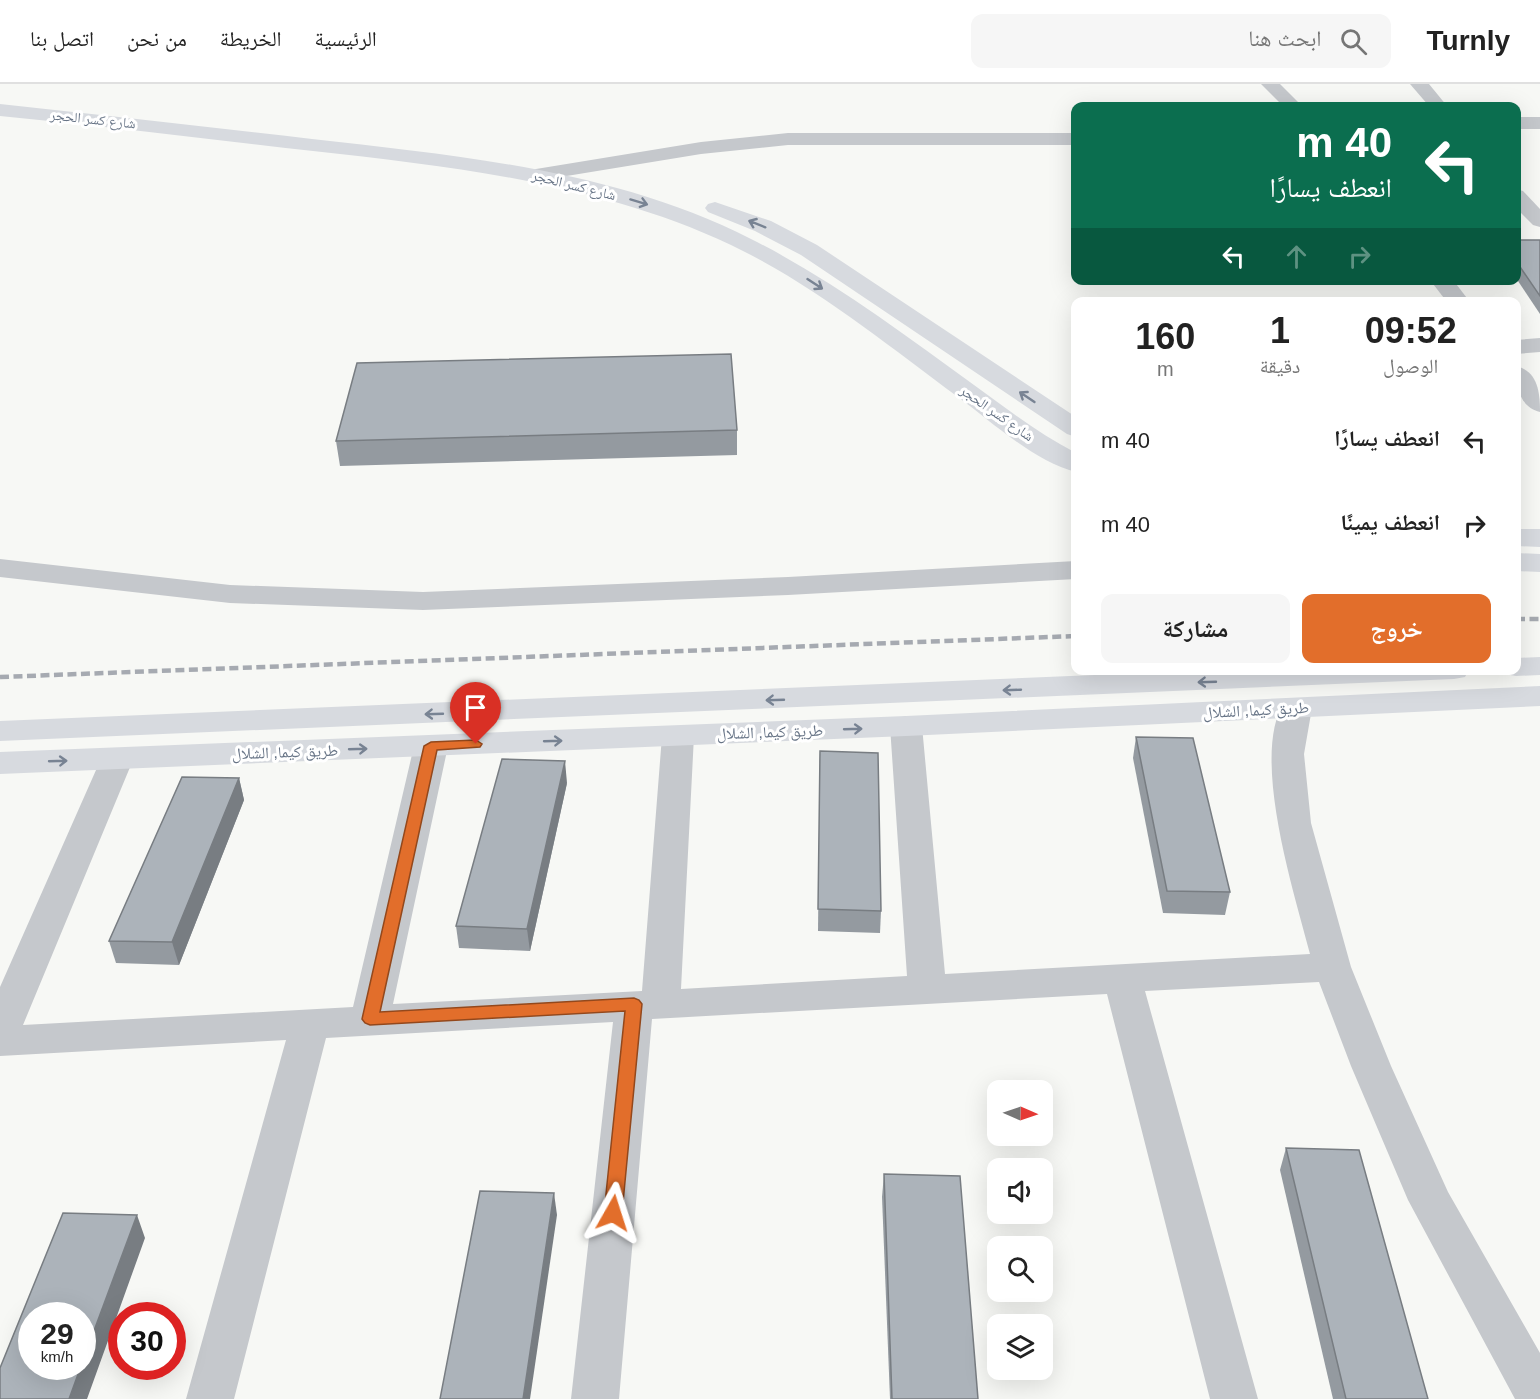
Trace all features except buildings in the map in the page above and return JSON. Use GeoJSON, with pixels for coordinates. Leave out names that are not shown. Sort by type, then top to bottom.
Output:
{"type":"FeatureCollection","features":[{"type":"Feature","properties":{"kind":"main road","name":"شارع كسر الحجر"},"geometry":{"type":"LineString","coordinates":[[0,99],[110,116],[435,158],[536,175],[637,201],[689,219],[738,240],[785,265],[828,292],[1019,430],[1071,461]]}},
{"type":"Feature","properties":{"kind":"main road","name":"شارع كسر الحجر"},"geometry":{"type":"LineString","coordinates":[[0,110],[110,116]]}},
{"type":"Feature","properties":{"kind":"main road","name":"شارع كسر الحجر"},"geometry":{"type":"LineString","coordinates":[[233,131],[471,152],[573,169],[712,207],[763,226],[809,250],[1071,426]]}},
{"type":"Feature","properties":{"kind":"main road"},"geometry":{"type":"LineString","coordinates":[[1521,537],[1540,538]]}},
{"type":"Feature","properties":{"kind":"main road"},"geometry":{"type":"LineString","coordinates":[[1521,562],[1540,563]]}},
{"type":"Feature","properties":{"kind":"main road"},"geometry":{"type":"LineString","coordinates":[[1521,668],[1540,666]]}},
{"type":"Feature","properties":{"kind":"main road","name":"طريق كيما, الشلال"},"geometry":{"type":"LineString","coordinates":[[0,731],[1335,675]]}},
{"type":"Feature","properties":{"kind":"main road","name":"طريق كيما, الشلال"},"geometry":{"type":"LineString","coordinates":[[0,763],[678,736],[1540,696]]}},
{"type":"Feature","properties":{"kind":"street"},"geometry":{"type":"LineString","coordinates":[[1270,84],[1289,102]]}},
{"type":"Feature","properties":{"kind":"street"},"geometry":{"type":"LineString","coordinates":[[1419,84],[1435,102]]}},
{"type":"Feature","properties":{"kind":"street"},"geometry":{"type":"LineString","coordinates":[[1521,123],[1540,123]]}},
{"type":"Feature","properties":{"kind":"street"},"geometry":{"type":"LineString","coordinates":[[536,175],[701,148],[788,139],[1071,139]]}},
{"type":"Feature","properties":{"kind":"street"},"geometry":{"type":"LineString","coordinates":[[1521,200],[1540,221]]}},
{"type":"Feature","properties":{"kind":"street"},"geometry":{"type":"LineString","coordinates":[[1445,285],[1455,297]]}},
{"type":"Feature","properties":{"kind":"street"},"geometry":{"type":"LineString","coordinates":[[1521,347],[1540,345]]}},
{"type":"Feature","properties":{"kind":"street"},"geometry":{"type":"LineString","coordinates":[[1521,379],[1540,404]]}},
{"type":"Feature","properties":{"kind":"street"},"geometry":{"type":"LineString","coordinates":[[0,568],[230,594],[423,602],[777,587],[1071,570]]}},
{"type":"Feature","properties":{"kind":"street"},"geometry":{"type":"LineString","coordinates":[[1296,708],[1287,754],[1294,823],[1332,967],[1371,1066],[1430,1200],[1540,1398]]}},
{"type":"Feature","properties":{"kind":"street"},"geometry":{"type":"LineString","coordinates":[[906,726],[927,988]]}},
{"type":"Feature","properties":{"kind":"street"},"geometry":{"type":"LineString","coordinates":[[595,1399],[647,1004],[678,736]]}},
{"type":"Feature","properties":{"kind":"street"},"geometry":{"type":"LineString","coordinates":[[370,1019],[431,746]]}},
{"type":"Feature","properties":{"kind":"street"},"geometry":{"type":"LineString","coordinates":[[0,1032],[116,759]]}},
{"type":"Feature","properties":{"kind":"street"},"geometry":{"type":"LineString","coordinates":[[0,1041],[1332,967]]}},
{"type":"Feature","properties":{"kind":"street"},"geometry":{"type":"LineString","coordinates":[[1122,977],[1234,1399]]}},
{"type":"Feature","properties":{"kind":"street"},"geometry":{"type":"LineString","coordinates":[[210,1399],[310,1023]]}},
{"type":"Feature","properties":{"kind":"railway"},"geometry":{"type":"LineString","coordinates":[[1521,619],[1540,619]]}},
{"type":"Feature","properties":{"kind":"railway"},"geometry":{"type":"LineString","coordinates":[[0,677],[1071,636]]}},
{"type":"Feature","properties":{"kind":"route"},"geometry":{"type":"LineString","coordinates":[[476,744],[431,746],[370,1019],[634,1004],[613,1213]]}}]}
